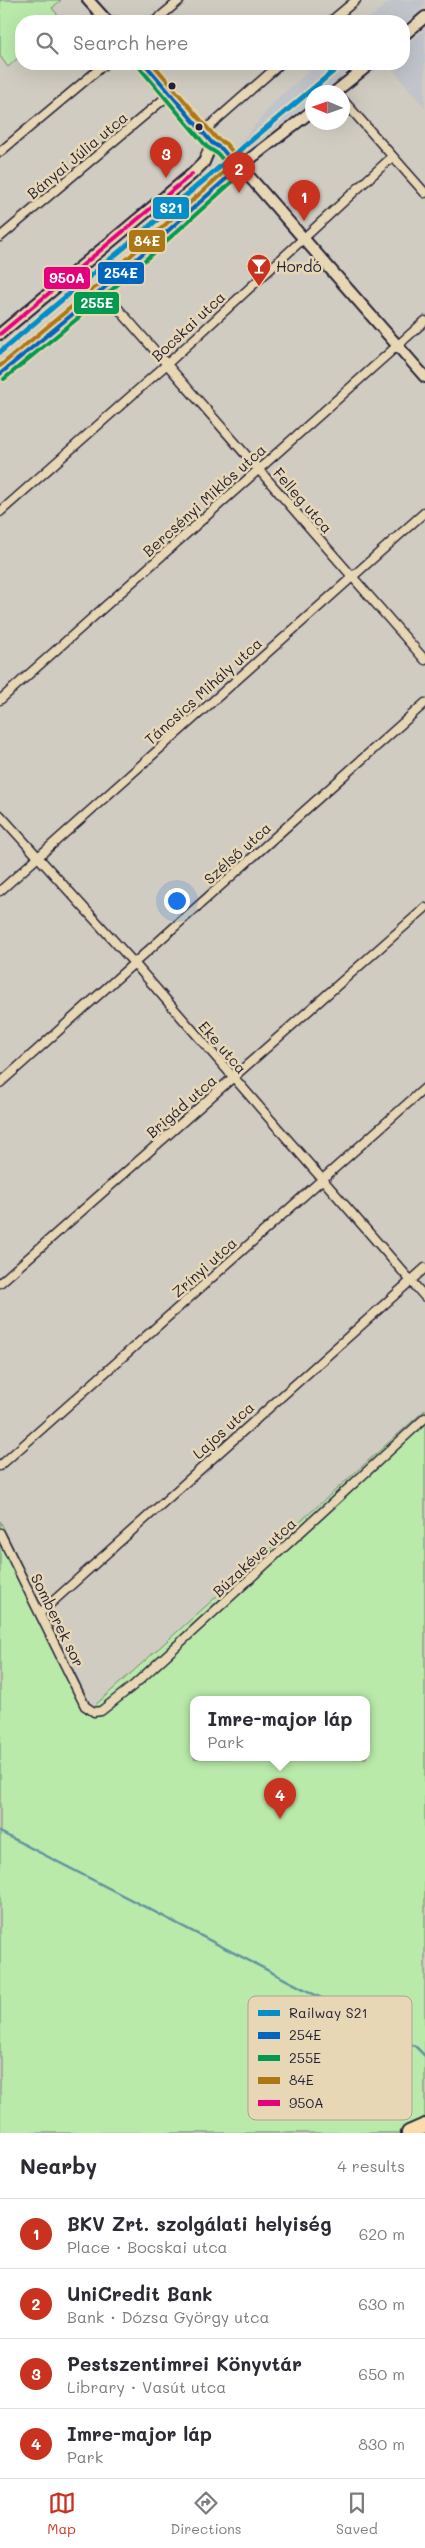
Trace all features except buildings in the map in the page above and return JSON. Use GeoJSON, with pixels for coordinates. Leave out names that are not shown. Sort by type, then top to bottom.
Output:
{"type":"FeatureCollection","features":[{"type":"Feature","properties":{"kind":"highway"},"geometry":{"type":"LineString","coordinates":[[409,2133],[425,2126]]}},
{"type":"Feature","properties":{"kind":"street"},"geometry":{"type":"LineString","coordinates":[[88,0],[102,15]]}},
{"type":"Feature","properties":{"kind":"street"},"geometry":{"type":"LineString","coordinates":[[162,15],[180,0]]}},
{"type":"Feature","properties":{"kind":"street"},"geometry":{"type":"LineString","coordinates":[[337,15],[356,0]]}},
{"type":"Feature","properties":{"kind":"street"},"geometry":{"type":"LineString","coordinates":[[410,30],[425,17]]}},
{"type":"Feature","properties":{"kind":"street"},"geometry":{"type":"LineString","coordinates":[[0,152],[98,70]]}},
{"type":"Feature","properties":{"kind":"street"},"geometry":{"type":"LineString","coordinates":[[150,70],[212,142],[238,168],[247,174],[302,239],[425,377]]}},
{"type":"Feature","properties":{"kind":"street"},"geometry":{"type":"LineString","coordinates":[[204,131],[273,70]]}},
{"type":"Feature","properties":{"kind":"street"},"geometry":{"type":"LineString","coordinates":[[344,85],[363,70]]}},
{"type":"Feature","properties":{"kind":"street","name":"Bányai Júlia utca"},"geometry":{"type":"LineString","coordinates":[[0,238],[171,93]]}},
{"type":"Feature","properties":{"kind":"street"},"geometry":{"type":"LineString","coordinates":[[350,108],[425,193]]}},
{"type":"Feature","properties":{"kind":"street"},"geometry":{"type":"LineString","coordinates":[[0,374],[102,290],[238,168],[305,116]]}},
{"type":"Feature","properties":{"kind":"street"},"geometry":{"type":"LineString","coordinates":[[0,334],[192,174],[204,162],[212,142]]}},
{"type":"Feature","properties":{"kind":"street","name":"Bocskai utca"},"geometry":{"type":"LineString","coordinates":[[0,512],[166,365],[392,157]]}},
{"type":"Feature","properties":{"kind":"street","name":"Felleg utca"},"geometry":{"type":"LineString","coordinates":[[102,290],[425,660]]}},
{"type":"Feature","properties":{"kind":"street","name":"Bercsényi Miklós utca"},"geometry":{"type":"LineString","coordinates":[[0,700],[425,321]]}},
{"type":"Feature","properties":{"kind":"street","name":"Táncsics Mihály utca"},"geometry":{"type":"LineString","coordinates":[[0,891],[425,512]]}},
{"type":"Feature","properties":{"kind":"street","name":"Szélső utca"},"geometry":{"type":"LineString","coordinates":[[0,1083],[425,703]]}},
{"type":"Feature","properties":{"kind":"street","name":"Eke utca"},"geometry":{"type":"LineString","coordinates":[[0,815],[134,963],[233,1079],[425,1297]]}},
{"type":"Feature","properties":{"kind":"street","name":"Brigád utca"},"geometry":{"type":"LineString","coordinates":[[0,1283],[425,908]]}},
{"type":"Feature","properties":{"kind":"street","name":"Zrínyi utca"},"geometry":{"type":"LineString","coordinates":[[0,1466],[425,1088]]}},
{"type":"Feature","properties":{"kind":"street","name":"Lajos utca"},"geometry":{"type":"LineString","coordinates":[[40,1613],[425,1268]]}},
{"type":"Feature","properties":{"kind":"street","name":"Búzakéve utca"},"geometry":{"type":"LineString","coordinates":[[98,1712],[134,1685],[425,1418]]}},
{"type":"Feature","properties":{"kind":"street","name":"Somberek sor"},"geometry":{"type":"LineString","coordinates":[[0,1533],[85,1706],[90,1711],[98,1712]]}},
{"type":"Feature","properties":{"kind":"shaded area"},"geometry":{"type":"Polygon","coordinates":[[[391,0],[425,0],[425,6],[410,19],[410,15],[373,15],[391,0]]]}},
{"type":"Feature","properties":{"kind":"shaded area"},"geometry":{"type":"Polygon","coordinates":[[[425,29],[425,108],[393,70],[410,70],[410,43],[425,29]]]}},
{"type":"Feature","properties":{"kind":"shaded area"},"geometry":{"type":"Polygon","coordinates":[[[311,70],[348,70],[332,85],[305,85],[305,106],[242,153],[0,358],[0,347],[236,147],[280,96],[311,70]]]}},
{"type":"Feature","properties":{"kind":"green space"},"geometry":{"type":"Polygon","coordinates":[[[0,0],[61,0],[52,8],[58,15],[15,15],[15,61],[8,67],[0,56],[0,0]]]}},
{"type":"Feature","properties":{"kind":"green space"},"geometry":{"type":"Polygon","coordinates":[[[425,1410],[425,2133],[0,2133],[0,1521],[92,1708],[425,1410]]]}},
{"type":"Feature","properties":{"kind":"waterway"},"geometry":{"type":"LineString","coordinates":[[0,1832],[317,1996]]}},
{"type":"Feature","properties":{"kind":"waterway"},"geometry":{"type":"LineString","coordinates":[[412,2045],[425,2056]]}},
{"type":"Feature","properties":{"kind":"rail line","name":"S21"},"geometry":{"type":"LineString","coordinates":[[0,352],[335,70]]}},
{"type":"Feature","properties":{"kind":"transit line","name":"255E"},"geometry":{"type":"LineString","coordinates":[[142,70],[207,147],[218,154],[233,172]]}},
{"type":"Feature","properties":{"kind":"transit line","name":"254E"},"geometry":{"type":"LineString","coordinates":[[150,70],[212,143],[222,149],[238,168]]}},
{"type":"Feature","properties":{"kind":"transit line","name":"84E"},"geometry":{"type":"LineString","coordinates":[[158,70],[216,138],[226,144],[243,164]]}},
{"type":"Feature","properties":{"kind":"transit line","name":"84E"},"geometry":{"type":"LineString","coordinates":[[0,366],[98,285],[234,163]]}},
{"type":"Feature","properties":{"kind":"transit line","name":"254E"},"geometry":{"type":"LineString","coordinates":[[0,374],[102,290],[238,168]]}},
{"type":"Feature","properties":{"kind":"transit line","name":"255E"},"geometry":{"type":"LineString","coordinates":[[4,379],[106,295],[242,173]]}},
{"type":"Feature","properties":{"kind":"transit line","name":"950A"},"geometry":{"type":"LineString","coordinates":[[0,334],[192,174]]}},
{"type":"Feature","properties":{"kind":"place","name":"Pestszentimrei Könyvtár"},"geometry":{"type":"Point","coordinates":[166,178]}},
{"type":"Feature","properties":{"kind":"place","name":"UniCredit Bank"},"geometry":{"type":"Point","coordinates":[239,193]}},
{"type":"Feature","properties":{"kind":"place","name":"BKV Zrt. szolgálati helyiség"},"geometry":{"type":"Point","coordinates":[304,221]}},
{"type":"Feature","properties":{"kind":"place","name":"Hordó"},"geometry":{"type":"Point","coordinates":[259,287]}},
{"type":"Feature","properties":{"kind":"place","name":"Imre-major láp"},"geometry":{"type":"Point","coordinates":[280,1819]}}]}
